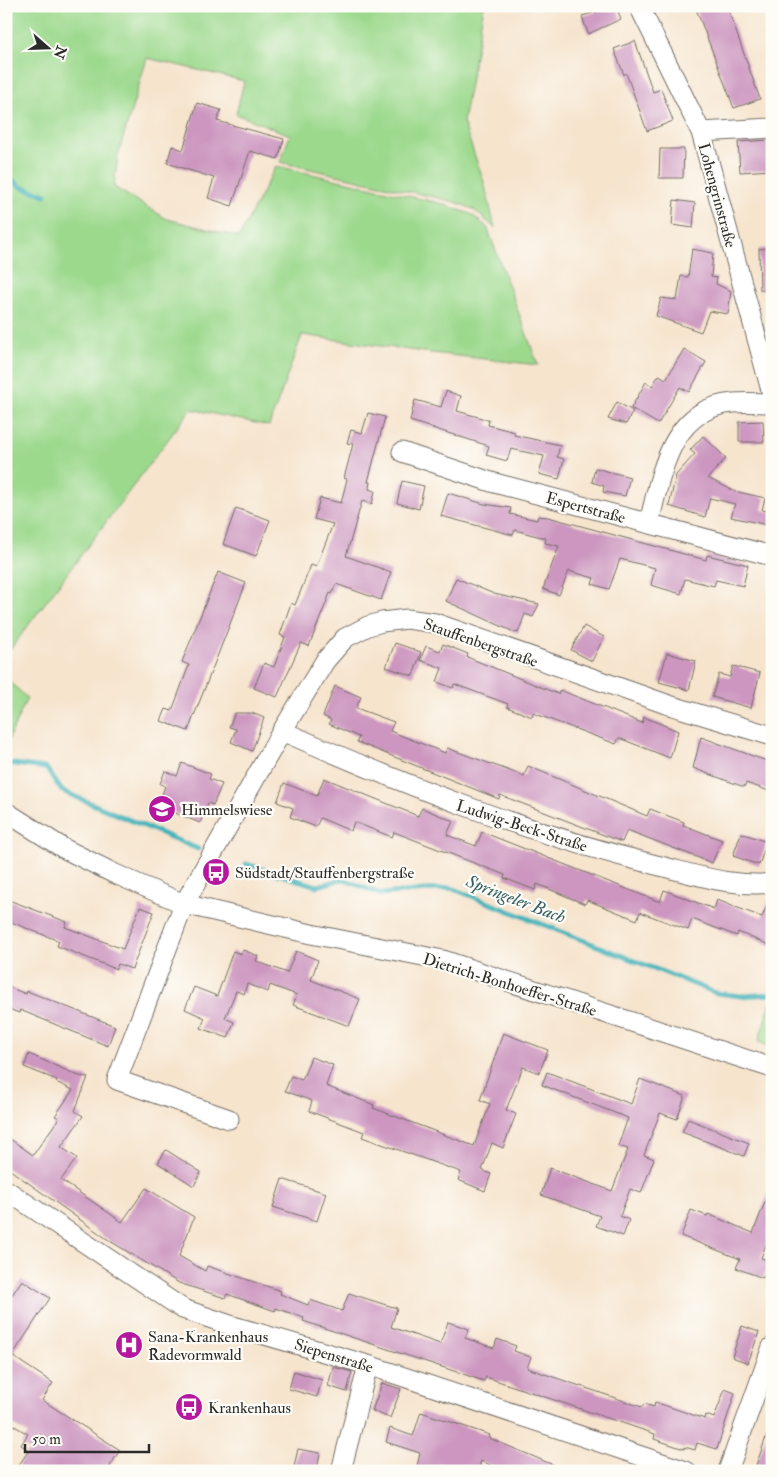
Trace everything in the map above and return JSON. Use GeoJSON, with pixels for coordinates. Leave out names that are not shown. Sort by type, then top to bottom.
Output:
{"type":"FeatureCollection","features":[{"type":"Feature","properties":{"kind":"street","name":"Lohengrinstraße"},"geometry":{"type":"LineString","coordinates":[[639,6],[702,132],[772,394]]}},
{"type":"Feature","properties":{"kind":"street"},"geometry":{"type":"LineString","coordinates":[[702,132],[772,128]]}},
{"type":"Feature","properties":{"kind":"street"},"geometry":{"type":"LineString","coordinates":[[649,523],[664,464],[671,446],[684,428],[700,415],[721,405],[732,403],[772,403]]}},
{"type":"Feature","properties":{"kind":"street","name":"Espertstraße"},"geometry":{"type":"LineString","coordinates":[[402,452],[491,482],[772,556]]}},
{"type":"Feature","properties":{"kind":"street","name":"Stauffenbergstraße"},"geometry":{"type":"LineString","coordinates":[[184,904],[282,731],[325,661],[344,638],[382,622],[407,619],[446,626],[568,672],[772,736]]}},
{"type":"Feature","properties":{"kind":"street","name":"Ludwig-Beck-Straße"},"geometry":{"type":"LineString","coordinates":[[282,731],[387,777],[509,823],[616,855],[720,880],[755,885],[772,883]]}},
{"type":"Feature","properties":{"kind":"street","name":"Dietrich-Bonhoeffer-Straße"},"geometry":{"type":"LineString","coordinates":[[6,812],[63,848],[113,873],[184,904],[311,934],[444,960],[772,1068]]}},
{"type":"Feature","properties":{"kind":"street"},"geometry":{"type":"LineString","coordinates":[[184,904],[117,1080],[230,1119]]}},
{"type":"Feature","properties":{"kind":"street","name":"Siepenstraße"},"geometry":{"type":"LineString","coordinates":[[6,1190],[184,1309],[230,1325],[368,1365],[686,1471]]}},
{"type":"Feature","properties":{"kind":"street"},"geometry":{"type":"LineString","coordinates":[[728,1471],[772,1347]]}},
{"type":"Feature","properties":{"kind":"street"},"geometry":{"type":"LineString","coordinates":[[341,1471],[368,1365]]}},
{"type":"Feature","properties":{"kind":"green space"},"geometry":{"type":"Polygon","coordinates":[[[7,6],[484,6],[463,122],[484,182],[495,228],[473,209],[455,202],[280,162],[290,135],[236,114],[244,81],[147,58],[118,155],[114,187],[167,219],[239,237],[276,166],[440,203],[471,214],[487,227],[538,365],[423,352],[302,335],[269,426],[191,409],[6,655],[7,6]]]}},
{"type":"Feature","properties":{"kind":"green space"},"geometry":{"type":"Polygon","coordinates":[[[6,678],[27,698],[6,745],[6,678]]]}},
{"type":"Feature","properties":{"kind":"green space"},"geometry":{"type":"Polygon","coordinates":[[[772,1002],[772,1047],[758,1042],[772,1002]]]}},
{"type":"Feature","properties":{"kind":"building"},"geometry":{"type":"Polygon","coordinates":[[[594,6],[616,6],[621,19],[588,34],[582,16],[596,12],[594,6]]]}},
{"type":"Feature","properties":{"kind":"building"},"geometry":{"type":"Polygon","coordinates":[[[695,6],[727,6],[760,99],[734,108],[695,6]]]}},
{"type":"Feature","properties":{"kind":"building"},"geometry":{"type":"Polygon","coordinates":[[[635,41],[653,92],[661,89],[673,121],[647,131],[626,73],[624,75],[614,49],[635,41]]]}},
{"type":"Feature","properties":{"kind":"building"},"geometry":{"type":"Polygon","coordinates":[[[197,103],[221,110],[217,121],[284,139],[278,159],[250,151],[232,206],[208,198],[214,178],[167,163],[172,146],[183,150],[197,103]]]}},
{"type":"Feature","properties":{"kind":"building"},"geometry":{"type":"Polygon","coordinates":[[[772,140],[772,170],[740,172],[738,142],[772,140]]]}},
{"type":"Feature","properties":{"kind":"building"},"geometry":{"type":"Polygon","coordinates":[[[660,149],[684,149],[683,178],[659,178],[660,149]]]}},
{"type":"Feature","properties":{"kind":"building"},"geometry":{"type":"Polygon","coordinates":[[[674,200],[695,203],[693,228],[672,225],[674,200]]]}},
{"type":"Feature","properties":{"kind":"building"},"geometry":{"type":"Polygon","coordinates":[[[772,248],[772,290],[760,290],[759,249],[772,248]]]}},
{"type":"Feature","properties":{"kind":"building"},"geometry":{"type":"Polygon","coordinates":[[[692,249],[713,253],[711,277],[717,278],[716,284],[731,291],[728,314],[709,311],[701,332],[656,316],[661,298],[677,300],[681,276],[688,277],[692,249]]]}},
{"type":"Feature","properties":{"kind":"building"},"geometry":{"type":"Polygon","coordinates":[[[684,349],[706,362],[689,392],[680,387],[658,424],[631,408],[646,382],[652,386],[659,375],[666,379],[684,349]]]}},
{"type":"Feature","properties":{"kind":"building"},"geometry":{"type":"Polygon","coordinates":[[[446,391],[461,396],[457,411],[489,420],[488,425],[515,432],[514,435],[560,445],[557,457],[564,459],[559,479],[539,474],[544,456],[511,449],[507,461],[486,455],[489,446],[410,421],[415,400],[441,407],[446,391]]]}},
{"type":"Feature","properties":{"kind":"building"},"geometry":{"type":"Polygon","coordinates":[[[617,402],[633,411],[626,424],[608,419],[617,402]]]}},
{"type":"Feature","properties":{"kind":"building"},"geometry":{"type":"Polygon","coordinates":[[[368,413],[385,417],[368,482],[370,482],[369,489],[375,491],[372,504],[362,501],[346,556],[391,572],[381,600],[336,584],[332,594],[330,593],[309,646],[301,643],[277,697],[254,688],[264,663],[274,667],[285,637],[280,635],[291,603],[295,605],[311,565],[316,567],[333,524],[314,519],[320,498],[341,503],[347,479],[344,478],[353,444],[347,443],[351,430],[362,433],[368,413]]]}},
{"type":"Feature","properties":{"kind":"building"},"geometry":{"type":"Polygon","coordinates":[[[763,421],[764,442],[739,442],[739,422],[763,421]]]}},
{"type":"Feature","properties":{"kind":"building"},"geometry":{"type":"Polygon","coordinates":[[[703,436],[726,458],[708,478],[734,491],[765,498],[762,510],[772,512],[772,526],[731,517],[735,504],[710,498],[705,517],[669,506],[676,475],[695,454],[690,450],[703,436]]]}},
{"type":"Feature","properties":{"kind":"building"},"geometry":{"type":"Polygon","coordinates":[[[595,468],[630,477],[625,496],[603,492],[604,486],[592,482],[595,468]]]}},
{"type":"Feature","properties":{"kind":"building"},"geometry":{"type":"Polygon","coordinates":[[[402,481],[424,486],[419,509],[397,503],[402,481]]]}},
{"type":"Feature","properties":{"kind":"building"},"geometry":{"type":"Polygon","coordinates":[[[448,493],[484,504],[511,508],[510,514],[537,520],[538,516],[548,517],[706,560],[707,555],[748,565],[743,586],[716,580],[714,586],[685,579],[681,594],[651,585],[655,568],[620,559],[609,589],[592,584],[594,578],[569,571],[559,595],[543,589],[559,546],[545,543],[546,538],[515,530],[513,535],[441,516],[448,493]]]}},
{"type":"Feature","properties":{"kind":"building"},"geometry":{"type":"Polygon","coordinates":[[[236,508],[270,520],[256,556],[223,544],[236,508]]]}},
{"type":"Feature","properties":{"kind":"building"},"geometry":{"type":"Polygon","coordinates":[[[218,572],[246,583],[188,731],[161,721],[166,709],[172,711],[189,665],[182,662],[218,572]]]}},
{"type":"Feature","properties":{"kind":"building"},"geometry":{"type":"Polygon","coordinates":[[[456,578],[494,594],[539,604],[533,617],[525,614],[518,633],[514,632],[446,601],[456,578]]]}},
{"type":"Feature","properties":{"kind":"building"},"geometry":{"type":"Polygon","coordinates":[[[584,626],[604,637],[592,661],[571,650],[584,626]]]}},
{"type":"Feature","properties":{"kind":"building"},"geometry":{"type":"Polygon","coordinates":[[[395,643],[421,652],[413,676],[386,667],[395,643]]]}},
{"type":"Feature","properties":{"kind":"building"},"geometry":{"type":"Polygon","coordinates":[[[443,644],[468,654],[467,657],[558,694],[560,690],[642,723],[644,717],[678,731],[670,758],[619,738],[616,744],[533,713],[532,717],[507,707],[508,704],[454,684],[453,688],[437,682],[442,668],[420,660],[426,646],[440,651],[443,644]]]}},
{"type":"Feature","properties":{"kind":"building"},"geometry":{"type":"Polygon","coordinates":[[[667,653],[696,661],[689,690],[659,682],[667,653]]]}},
{"type":"Feature","properties":{"kind":"building"},"geometry":{"type":"Polygon","coordinates":[[[733,666],[760,673],[751,708],[712,697],[719,674],[730,677],[733,666]]]}},
{"type":"Feature","properties":{"kind":"building"},"geometry":{"type":"Polygon","coordinates":[[[335,686],[361,697],[356,708],[394,722],[390,731],[445,753],[447,748],[524,776],[528,766],[647,816],[650,809],[684,822],[683,825],[722,840],[712,863],[627,830],[622,842],[500,795],[499,799],[357,742],[359,737],[329,724],[331,720],[323,716],[335,686]]]}},
{"type":"Feature","properties":{"kind":"building"},"geometry":{"type":"Polygon","coordinates":[[[235,713],[252,713],[264,718],[252,751],[231,742],[236,729],[229,727],[235,713]]]}},
{"type":"Feature","properties":{"kind":"building"},"geometry":{"type":"Polygon","coordinates":[[[701,737],[772,763],[772,792],[746,783],[744,787],[693,768],[701,737]]]}},
{"type":"Feature","properties":{"kind":"building"},"geometry":{"type":"Polygon","coordinates":[[[182,763],[211,774],[209,779],[222,784],[213,805],[208,803],[200,823],[158,806],[165,786],[160,784],[165,771],[177,776],[182,763]]]}},
{"type":"Feature","properties":{"kind":"building"},"geometry":{"type":"Polygon","coordinates":[[[324,778],[418,816],[422,808],[453,821],[447,835],[476,846],[482,832],[660,902],[664,890],[714,909],[717,900],[762,917],[772,894],[772,946],[738,932],[737,936],[692,919],[688,930],[640,912],[637,920],[587,900],[585,904],[537,884],[535,890],[504,878],[505,875],[394,832],[392,837],[354,822],[351,831],[320,818],[316,827],[290,817],[293,808],[277,802],[284,783],[317,796],[324,778]]]}},
{"type":"Feature","properties":{"kind":"building"},"geometry":{"type":"Polygon","coordinates":[[[741,833],[767,842],[759,865],[733,856],[741,833]]]}},
{"type":"Feature","properties":{"kind":"building"},"geometry":{"type":"Polygon","coordinates":[[[6,899],[67,922],[65,927],[123,949],[140,907],[154,912],[132,969],[118,964],[116,969],[57,946],[59,941],[6,920],[6,899]]]}},
{"type":"Feature","properties":{"kind":"building"},"geometry":{"type":"Polygon","coordinates":[[[243,950],[258,956],[256,961],[287,973],[296,951],[318,960],[311,980],[360,999],[349,1026],[293,1005],[297,995],[270,985],[268,992],[247,984],[244,994],[236,991],[225,1018],[234,1022],[228,1038],[201,1028],[205,1018],[185,1009],[194,987],[217,996],[233,951],[241,954],[243,950]]]}},
{"type":"Feature","properties":{"kind":"building"},"geometry":{"type":"Polygon","coordinates":[[[6,986],[26,994],[27,991],[115,1026],[108,1046],[20,1010],[19,1013],[6,1008],[6,986]]]}},
{"type":"Feature","properties":{"kind":"building"},"geometry":{"type":"Polygon","coordinates":[[[503,1033],[548,1050],[539,1073],[523,1067],[506,1110],[516,1114],[503,1148],[492,1143],[482,1170],[491,1174],[485,1191],[458,1180],[461,1172],[362,1137],[364,1132],[309,1111],[312,1101],[285,1091],[291,1076],[302,1080],[311,1057],[333,1065],[326,1086],[374,1105],[373,1108],[474,1146],[490,1104],[480,1100],[503,1033]]]}},
{"type":"Feature","properties":{"kind":"building"},"geometry":{"type":"Polygon","coordinates":[[[29,1054],[79,1076],[88,1077],[75,1111],[83,1116],[61,1147],[77,1158],[61,1180],[122,1222],[146,1188],[194,1217],[179,1256],[205,1271],[207,1266],[281,1291],[280,1294],[308,1305],[310,1300],[342,1311],[349,1293],[397,1308],[391,1327],[440,1344],[448,1322],[469,1329],[465,1338],[494,1348],[497,1339],[516,1346],[514,1351],[531,1357],[527,1368],[642,1407],[644,1404],[654,1407],[655,1402],[705,1419],[706,1415],[714,1418],[725,1389],[735,1393],[717,1449],[697,1443],[695,1450],[685,1447],[684,1449],[654,1439],[655,1434],[486,1377],[484,1381],[303,1321],[304,1318],[276,1308],[275,1311],[227,1294],[225,1298],[179,1283],[110,1241],[6,1167],[6,1136],[33,1155],[59,1118],[55,1116],[73,1090],[56,1082],[57,1080],[24,1067],[29,1054]]]}},
{"type":"Feature","properties":{"kind":"building"},"geometry":{"type":"Polygon","coordinates":[[[547,1072],[631,1104],[640,1079],[685,1096],[677,1119],[660,1113],[644,1155],[654,1159],[641,1193],[630,1189],[620,1216],[629,1220],[623,1236],[596,1226],[600,1216],[541,1195],[550,1168],[612,1191],[628,1149],[618,1146],[628,1118],[542,1085],[547,1072]]]}},
{"type":"Feature","properties":{"kind":"building"},"geometry":{"type":"Polygon","coordinates":[[[688,1119],[749,1143],[744,1156],[682,1132],[688,1119]]]}},
{"type":"Feature","properties":{"kind":"building"},"geometry":{"type":"Polygon","coordinates":[[[166,1150],[201,1172],[194,1186],[158,1163],[166,1150]]]}},
{"type":"Feature","properties":{"kind":"building"},"geometry":{"type":"Polygon","coordinates":[[[282,1179],[326,1193],[317,1221],[273,1207],[282,1179]]]}},
{"type":"Feature","properties":{"kind":"building"},"geometry":{"type":"Polygon","coordinates":[[[771,1186],[772,1229],[761,1258],[770,1261],[763,1278],[736,1268],[740,1259],[681,1236],[691,1210],[707,1216],[708,1214],[753,1233],[771,1186]]]}},
{"type":"Feature","properties":{"kind":"building"},"geometry":{"type":"Polygon","coordinates":[[[22,1280],[50,1298],[12,1356],[53,1383],[42,1400],[120,1450],[107,1471],[28,1471],[19,1465],[29,1450],[21,1445],[28,1434],[6,1421],[6,1304],[22,1280]]]}},
{"type":"Feature","properties":{"kind":"building"},"geometry":{"type":"Polygon","coordinates":[[[742,1326],[759,1332],[748,1363],[732,1357],[742,1326]]]}},
{"type":"Feature","properties":{"kind":"building"},"geometry":{"type":"Polygon","coordinates":[[[333,1367],[352,1372],[347,1392],[328,1386],[333,1367]]]}},
{"type":"Feature","properties":{"kind":"building"},"geometry":{"type":"Polygon","coordinates":[[[294,1371],[322,1380],[317,1397],[289,1389],[294,1371]]]}},
{"type":"Feature","properties":{"kind":"building"},"geometry":{"type":"Polygon","coordinates":[[[382,1383],[401,1389],[390,1418],[372,1411],[382,1383]]]}},
{"type":"Feature","properties":{"kind":"building"},"geometry":{"type":"Polygon","coordinates":[[[421,1412],[490,1435],[489,1438],[568,1471],[504,1471],[481,1461],[478,1471],[416,1471],[420,1453],[386,1442],[390,1428],[413,1436],[421,1412]]]}},
{"type":"Feature","properties":{"kind":"building"},"geometry":{"type":"Polygon","coordinates":[[[770,1426],[772,1426],[772,1471],[754,1471],[770,1426]]]}},
{"type":"Feature","properties":{"kind":"building"},"geometry":{"type":"Polygon","coordinates":[[[298,1449],[320,1453],[317,1471],[293,1471],[298,1449]]]}},
{"type":"Feature","properties":{"kind":"waterway"},"geometry":{"type":"LineString","coordinates":[[6,175],[21,187],[46,195]]}},
{"type":"Feature","properties":{"kind":"waterway","name":"Springeler Bach"},"geometry":{"type":"LineString","coordinates":[[6,763],[46,768],[62,791],[198,849]]}},
{"type":"Feature","properties":{"kind":"waterway","name":"Springeler Bach"},"geometry":{"type":"LineString","coordinates":[[246,864],[317,886],[343,879],[380,894],[451,888],[716,993],[741,996],[772,994]]}},
{"type":"Feature","properties":{"kind":"place","name":"Himmelswiese"},"geometry":{"type":"Point","coordinates":[162,809]}},
{"type":"Feature","properties":{"kind":"place","name":"Südstadt/Stauffenbergstraße"},"geometry":{"type":"Point","coordinates":[216,872]}},
{"type":"Feature","properties":{"kind":"place","name":"Sana-Krankenhaus Radevormwald"},"geometry":{"type":"Point","coordinates":[129,1345]}},
{"type":"Feature","properties":{"kind":"place","name":"Krankenhaus"},"geometry":{"type":"Point","coordinates":[189,1407]}}]}
